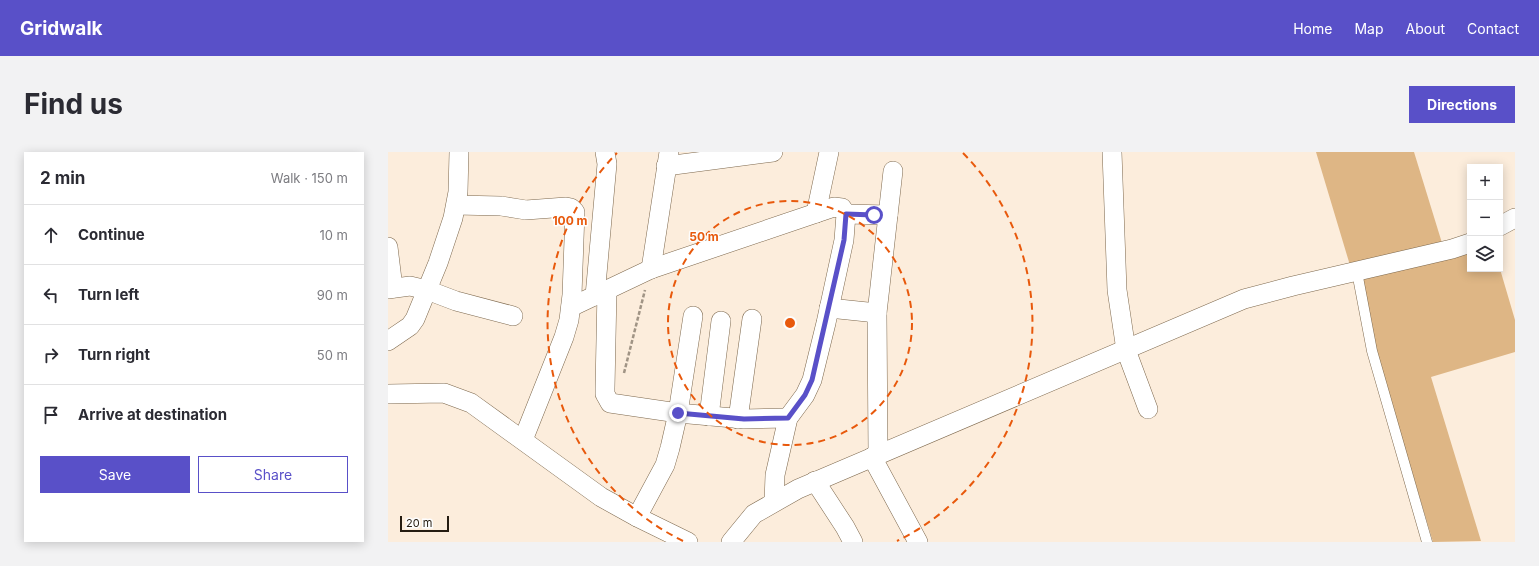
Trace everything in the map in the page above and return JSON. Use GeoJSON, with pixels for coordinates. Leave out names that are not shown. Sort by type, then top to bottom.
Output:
{"type":"FeatureCollection","features":[{"type":"Feature","properties":{"kind":"street"},"geometry":{"type":"LineString","coordinates":[[388,341],[410,326],[419,311],[443,248],[456,205],[458,192],[459,152]]}},
{"type":"Feature","properties":{"kind":"street"},"geometry":{"type":"LineString","coordinates":[[605,152],[607,164],[601,293],[605,388],[607,399],[616,404],[678,413],[738,419],[788,418]]}},
{"type":"Feature","properties":{"kind":"street"},"geometry":{"type":"LineString","coordinates":[[650,269],[667,159],[773,152]]}},
{"type":"Feature","properties":{"kind":"street"},"geometry":{"type":"LineString","coordinates":[[816,213],[829,152]]}},
{"type":"Feature","properties":{"kind":"street"},"geometry":{"type":"LineString","coordinates":[[1112,152],[1117,290],[1126,350],[1148,408]]}},
{"type":"Feature","properties":{"kind":"street"},"geometry":{"type":"LineString","coordinates":[[893,171],[877,313],[875,456],[918,542]]}},
{"type":"Feature","properties":{"kind":"street"},"geometry":{"type":"LineString","coordinates":[[456,205],[502,206],[526,210],[566,207],[572,210],[575,217],[571,307],[569,320],[564,337],[523,440]]}},
{"type":"Feature","properties":{"kind":"street"},"geometry":{"type":"LineString","coordinates":[[571,307],[650,269],[834,207],[839,207],[844,210],[846,214],[844,240],[812,380],[805,395],[788,418],[775,475],[774,502]]}},
{"type":"Feature","properties":{"kind":"street"},"geometry":{"type":"LineString","coordinates":[[846,214],[888,215]]}},
{"type":"Feature","properties":{"kind":"street"},"geometry":{"type":"LineString","coordinates":[[1503,224],[1515,218]]}},
{"type":"Feature","properties":{"kind":"street"},"geometry":{"type":"LineString","coordinates":[[731,542],[754,514],[815,481],[1244,299],[1452,249],[1467,244]]}},
{"type":"Feature","properties":{"kind":"street"},"geometry":{"type":"LineString","coordinates":[[388,246],[391,289],[410,286],[427,290],[456,302],[513,316]]}},
{"type":"Feature","properties":{"kind":"street"},"geometry":{"type":"LineString","coordinates":[[829,308],[877,313]]}},
{"type":"Feature","properties":{"kind":"street"},"geometry":{"type":"LineString","coordinates":[[637,517],[665,465],[670,448],[678,413],[693,316]]}},
{"type":"Feature","properties":{"kind":"street"},"geometry":{"type":"LineString","coordinates":[[738,419],[752,319]]}},
{"type":"Feature","properties":{"kind":"street"},"geometry":{"type":"LineString","coordinates":[[709,416],[721,320]]}},
{"type":"Feature","properties":{"kind":"street"},"geometry":{"type":"LineString","coordinates":[[388,394],[444,393],[471,403],[601,497],[637,517],[688,542]]}},
{"type":"Feature","properties":{"kind":"street"},"geometry":{"type":"LineString","coordinates":[[815,481],[853,542]]}},
{"type":"Feature","properties":{"kind":"lane"},"geometry":{"type":"LineString","coordinates":[[1357,272],[1372,351],[1427,542]]}},
{"type":"Feature","properties":{"kind":"path"},"geometry":{"type":"LineString","coordinates":[[624,374],[650,269]]}},
{"type":"Feature","properties":{"kind":"shaded area"},"geometry":{"type":"Polygon","coordinates":[[[1316,152],[1414,152],[1442,243],[1467,236],[1467,272],[1501,272],[1515,320],[1515,352],[1431,377],[1481,541],[1433,542],[1316,152]]]}},
{"type":"Feature","properties":{"kind":"route"},"geometry":{"type":"LineString","coordinates":[[678,413],[744,419],[788,418],[805,395],[812,380],[844,240],[846,214],[874,215]]}}]}
